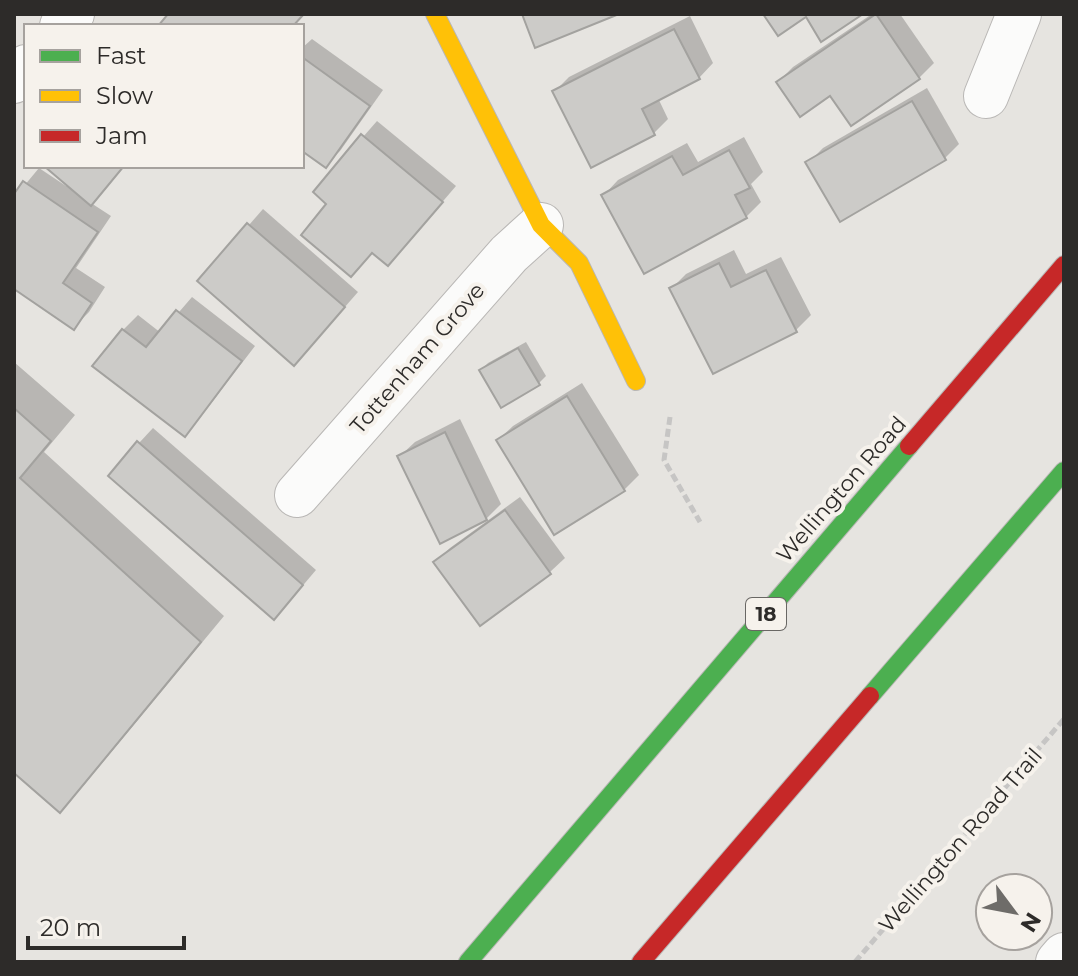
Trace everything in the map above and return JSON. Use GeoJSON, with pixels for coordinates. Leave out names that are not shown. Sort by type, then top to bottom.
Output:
{"type":"FeatureCollection","features":[{"type":"Feature","properties":{"kind":"main road"},"geometry":{"type":"LineString","coordinates":[[435,14],[541,225],[579,263],[636,381]]}},
{"type":"Feature","properties":{"kind":"main road","name":"Wellington Road"},"geometry":{"type":"LineString","coordinates":[[468,962],[1064,265]]}},
{"type":"Feature","properties":{"kind":"main road"},"geometry":{"type":"LineString","coordinates":[[641,962],[1064,471]]}},
{"type":"Feature","properties":{"kind":"street"},"geometry":{"type":"LineString","coordinates":[[986,96],[1019,14]]}},
{"type":"Feature","properties":{"kind":"street","name":"Tottenham Grove"},"geometry":{"type":"LineString","coordinates":[[297,495],[509,254],[541,225]]}},
{"type":"Feature","properties":{"kind":"street"},"geometry":{"type":"LineString","coordinates":[[1058,962],[1064,955]]}},
{"type":"Feature","properties":{"kind":"path"},"geometry":{"type":"LineString","coordinates":[[636,381],[664,369],[674,394],[664,460],[700,522]]}},
{"type":"Feature","properties":{"kind":"path","name":"Wellington Road Trail"},"geometry":{"type":"LineString","coordinates":[[855,962],[1064,719]]}},
{"type":"Feature","properties":{"kind":"building"},"geometry":{"type":"Polygon","coordinates":[[[168,14],[304,14],[295,24],[160,24],[168,14]]]}},
{"type":"Feature","properties":{"kind":"building"},"geometry":{"type":"Polygon","coordinates":[[[522,14],[619,14],[535,48],[522,14]]]}},
{"type":"Feature","properties":{"kind":"building"},"geometry":{"type":"Polygon","coordinates":[[[763,14],[863,14],[821,42],[806,17],[778,36],[763,14]]]}},
{"type":"Feature","properties":{"kind":"building"},"geometry":{"type":"Polygon","coordinates":[[[876,14],[920,79],[851,126],[830,96],[800,117],[776,82],[876,14]]]}},
{"type":"Feature","properties":{"kind":"building"},"geometry":{"type":"Polygon","coordinates":[[[674,29],[700,79],[642,109],[655,135],[591,168],[552,91],[674,29]]]}},
{"type":"Feature","properties":{"kind":"building"},"geometry":{"type":"Polygon","coordinates":[[[304,58],[370,106],[326,168],[304,152],[304,58]]]}},
{"type":"Feature","properties":{"kind":"building"},"geometry":{"type":"Polygon","coordinates":[[[912,101],[946,160],[840,222],[805,162],[912,101]]]}},
{"type":"Feature","properties":{"kind":"building"},"geometry":{"type":"Polygon","coordinates":[[[361,134],[443,202],[388,266],[372,253],[351,277],[301,235],[326,204],[313,192],[361,134]]]}},
{"type":"Feature","properties":{"kind":"building"},"geometry":{"type":"Polygon","coordinates":[[[729,150],[750,188],[735,195],[747,218],[644,274],[601,195],[672,156],[683,175],[729,150]]]}},
{"type":"Feature","properties":{"kind":"building"},"geometry":{"type":"Polygon","coordinates":[[[46,168],[122,168],[91,206],[46,168]]]}},
{"type":"Feature","properties":{"kind":"building"},"geometry":{"type":"Polygon","coordinates":[[[23,181],[98,232],[63,283],[92,303],[74,330],[14,289],[14,194],[23,181]]]}},
{"type":"Feature","properties":{"kind":"building"},"geometry":{"type":"Polygon","coordinates":[[[247,223],[345,307],[294,366],[197,281],[247,223]]]}},
{"type":"Feature","properties":{"kind":"building"},"geometry":{"type":"Polygon","coordinates":[[[719,263],[731,287],[766,270],[797,332],[713,374],[669,288],[719,263]]]}},
{"type":"Feature","properties":{"kind":"building"},"geometry":{"type":"Polygon","coordinates":[[[176,310],[242,361],[185,437],[92,366],[122,329],[146,347],[176,310]]]}},
{"type":"Feature","properties":{"kind":"building"},"geometry":{"type":"Polygon","coordinates":[[[518,348],[540,385],[501,408],[479,370],[518,348]]]}},
{"type":"Feature","properties":{"kind":"building"},"geometry":{"type":"Polygon","coordinates":[[[567,396],[625,491],[554,535],[496,440],[567,396]]]}},
{"type":"Feature","properties":{"kind":"building"},"geometry":{"type":"Polygon","coordinates":[[[14,408],[51,441],[20,478],[201,642],[60,813],[14,773],[14,408]]]}},
{"type":"Feature","properties":{"kind":"building"},"geometry":{"type":"Polygon","coordinates":[[[445,432],[487,520],[440,544],[397,456],[445,432]]]}},
{"type":"Feature","properties":{"kind":"building"},"geometry":{"type":"Polygon","coordinates":[[[137,441],[303,585],[274,620],[108,476],[137,441]]]}},
{"type":"Feature","properties":{"kind":"building"},"geometry":{"type":"Polygon","coordinates":[[[505,510],[551,574],[480,626],[433,562],[505,510]]]}},
{"type":"Feature","properties":{"kind":"traffic: fast"},"geometry":{"type":"LineString","coordinates":[[468,962],[909,446]]}},
{"type":"Feature","properties":{"kind":"traffic: fast"},"geometry":{"type":"LineString","coordinates":[[870,696],[1064,471]]}},
{"type":"Feature","properties":{"kind":"traffic: slow"},"geometry":{"type":"LineString","coordinates":[[435,14],[541,225],[579,263],[636,381]]}},
{"type":"Feature","properties":{"kind":"traffic: jam"},"geometry":{"type":"LineString","coordinates":[[909,446],[1064,265]]}},
{"type":"Feature","properties":{"kind":"traffic: jam"},"geometry":{"type":"LineString","coordinates":[[641,962],[870,696]]}}]}
